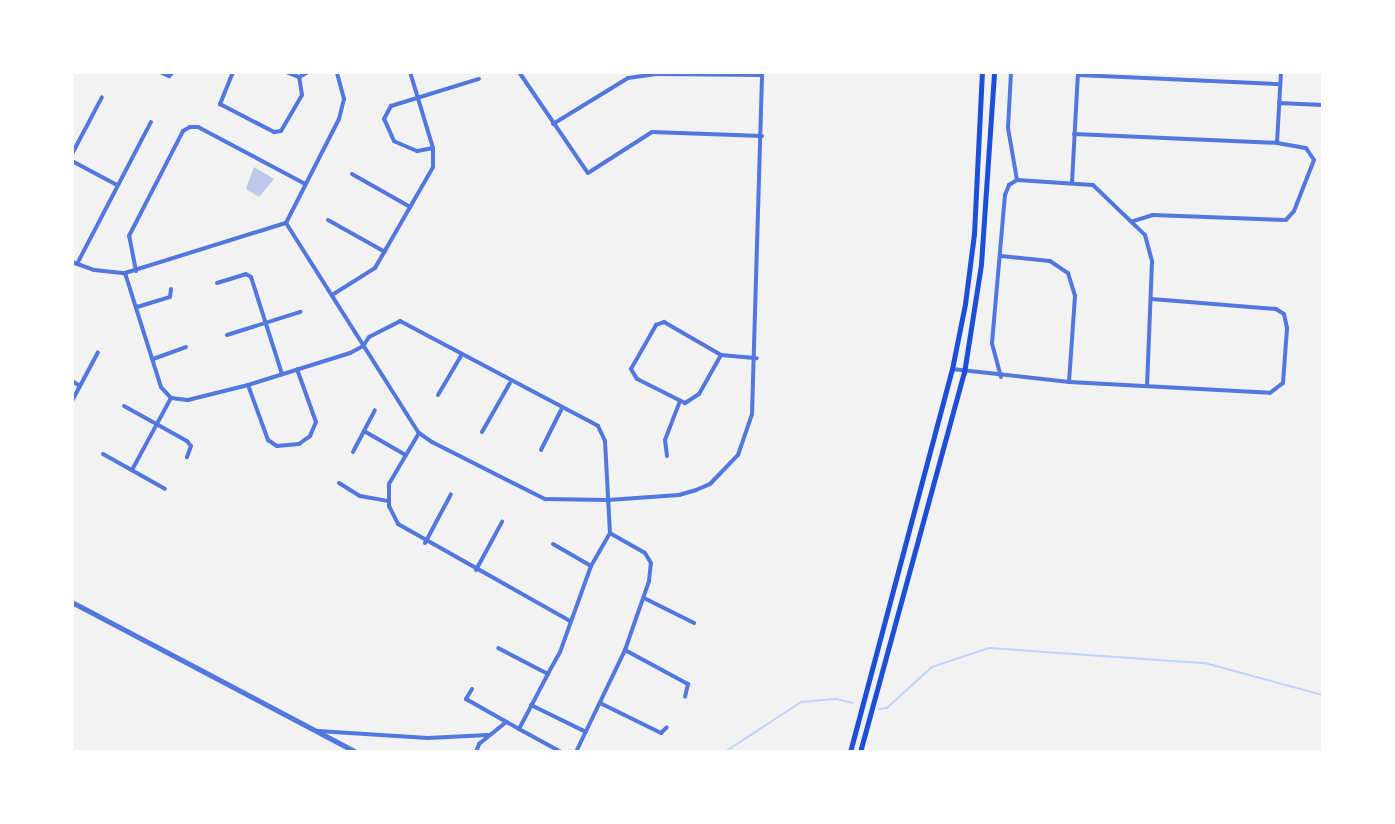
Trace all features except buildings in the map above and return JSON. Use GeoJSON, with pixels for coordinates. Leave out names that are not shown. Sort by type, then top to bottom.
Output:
{"type":"FeatureCollection","features":[{"type":"Feature","properties":{"kind":"main road"},"geometry":{"type":"LineString","coordinates":[[850,752],[952,369],[971,265],[982,72]]}},
{"type":"Feature","properties":{"kind":"main road"},"geometry":{"type":"LineString","coordinates":[[861,752],[964,373],[981,264],[994,72]]}},
{"type":"Feature","properties":{"kind":"street"},"geometry":{"type":"LineString","coordinates":[[160,72],[169,76],[173,72]]}},
{"type":"Feature","properties":{"kind":"street"},"geometry":{"type":"LineString","coordinates":[[233,72],[220,104],[274,132],[280,131],[302,95],[299,77]]}},
{"type":"Feature","properties":{"kind":"street"},"geometry":{"type":"LineString","coordinates":[[286,72],[299,77]]}},
{"type":"Feature","properties":{"kind":"street"},"geometry":{"type":"LineString","coordinates":[[299,77],[308,72]]}},
{"type":"Feature","properties":{"kind":"street"},"geometry":{"type":"LineString","coordinates":[[151,122],[74,263],[94,270],[125,273],[136,271],[286,223],[343,105],[338,72]]}},
{"type":"Feature","properties":{"kind":"street"},"geometry":{"type":"LineString","coordinates":[[332,295],[370,273],[385,252],[433,167],[434,148],[410,72]]}},
{"type":"Feature","properties":{"kind":"street"},"geometry":{"type":"LineString","coordinates":[[520,72],[588,173],[652,132],[762,135]]}},
{"type":"Feature","properties":{"kind":"street"},"geometry":{"type":"LineString","coordinates":[[1011,72],[1008,128],[1017,180]]}},
{"type":"Feature","properties":{"kind":"street"},"geometry":{"type":"LineString","coordinates":[[1276,143],[1281,72]]}},
{"type":"Feature","properties":{"kind":"street"},"geometry":{"type":"LineString","coordinates":[[1072,183],[1078,73],[1280,84]]}},
{"type":"Feature","properties":{"kind":"street"},"geometry":{"type":"LineString","coordinates":[[286,223],[419,433],[535,496],[555,500],[608,500],[679,495],[710,484],[729,467],[750,429],[756,358],[762,74],[655,74],[628,78],[604,89],[553,124]]}},
{"type":"Feature","properties":{"kind":"street"},"geometry":{"type":"LineString","coordinates":[[434,148],[421,152],[398,144],[384,122],[394,103],[479,79]]}},
{"type":"Feature","properties":{"kind":"street"},"geometry":{"type":"LineString","coordinates":[[72,154],[102,97]]}},
{"type":"Feature","properties":{"kind":"street"},"geometry":{"type":"LineString","coordinates":[[1279,103],[1323,105]]}},
{"type":"Feature","properties":{"kind":"street"},"geometry":{"type":"LineString","coordinates":[[136,271],[129,236],[183,131],[190,127],[198,127],[306,184]]}},
{"type":"Feature","properties":{"kind":"street"},"geometry":{"type":"LineString","coordinates":[[1074,134],[1276,143],[1306,148],[1314,160],[1294,211],[1286,220],[1153,215],[1133,220]]}},
{"type":"Feature","properties":{"kind":"street"},"geometry":{"type":"LineString","coordinates":[[72,161],[117,185]]}},
{"type":"Feature","properties":{"kind":"street"},"geometry":{"type":"LineString","coordinates":[[352,174],[410,207]]}},
{"type":"Feature","properties":{"kind":"street"},"geometry":{"type":"LineString","coordinates":[[1001,376],[992,343],[1005,195],[1009,185],[1017,180],[1072,183],[1096,187],[1133,220],[1152,251],[1147,386]]}},
{"type":"Feature","properties":{"kind":"street"},"geometry":{"type":"LineString","coordinates":[[328,220],[385,252]]}},
{"type":"Feature","properties":{"kind":"street"},"geometry":{"type":"LineString","coordinates":[[1001,256],[1050,261],[1068,273],[1075,296],[1069,382]]}},
{"type":"Feature","properties":{"kind":"street"},"geometry":{"type":"LineString","coordinates":[[125,273],[161,387],[171,398],[188,400],[248,385],[297,369],[363,346],[369,337],[400,321],[510,383],[602,431],[610,533],[591,566],[548,674],[519,729]]}},
{"type":"Feature","properties":{"kind":"street"},"geometry":{"type":"LineString","coordinates":[[217,283],[246,274],[251,277],[282,374]]}},
{"type":"Feature","properties":{"kind":"street"},"geometry":{"type":"LineString","coordinates":[[137,307],[170,297],[171,289]]}},
{"type":"Feature","properties":{"kind":"street"},"geometry":{"type":"LineString","coordinates":[[952,369],[964,373],[1069,382],[1270,393],[1283,383],[1287,336],[1284,314],[1276,309],[1151,299]]}},
{"type":"Feature","properties":{"kind":"street"},"geometry":{"type":"LineString","coordinates":[[227,335],[300,312]]}},
{"type":"Feature","properties":{"kind":"street"},"geometry":{"type":"LineString","coordinates":[[679,403],[637,379],[631,369],[656,325],[668,323],[721,355],[756,358]]}},
{"type":"Feature","properties":{"kind":"street"},"geometry":{"type":"LineString","coordinates":[[153,359],[186,347]]}},
{"type":"Feature","properties":{"kind":"street"},"geometry":{"type":"LineString","coordinates":[[72,401],[98,352]]}},
{"type":"Feature","properties":{"kind":"street"},"geometry":{"type":"LineString","coordinates":[[667,456],[665,440],[679,403],[699,394],[721,355]]}},
{"type":"Feature","properties":{"kind":"street"},"geometry":{"type":"LineString","coordinates":[[438,395],[461,356]]}},
{"type":"Feature","properties":{"kind":"street"},"geometry":{"type":"LineString","coordinates":[[248,385],[268,440],[277,446],[298,444],[310,436],[316,422],[297,369]]}},
{"type":"Feature","properties":{"kind":"street"},"geometry":{"type":"LineString","coordinates":[[72,381],[80,386]]}},
{"type":"Feature","properties":{"kind":"street"},"geometry":{"type":"LineString","coordinates":[[482,432],[510,383]]}},
{"type":"Feature","properties":{"kind":"street"},"geometry":{"type":"LineString","coordinates":[[132,470],[171,398]]}},
{"type":"Feature","properties":{"kind":"street"},"geometry":{"type":"LineString","coordinates":[[124,406],[189,443],[187,457]]}},
{"type":"Feature","properties":{"kind":"street"},"geometry":{"type":"LineString","coordinates":[[353,452],[375,410]]}},
{"type":"Feature","properties":{"kind":"street"},"geometry":{"type":"LineString","coordinates":[[541,450],[561,410]]}},
{"type":"Feature","properties":{"kind":"street"},"geometry":{"type":"LineString","coordinates":[[364,431],[404,454]]}},
{"type":"Feature","properties":{"kind":"street"},"geometry":{"type":"LineString","coordinates":[[419,433],[404,454],[392,477],[388,501],[402,530],[570,621]]}},
{"type":"Feature","properties":{"kind":"street"},"geometry":{"type":"LineString","coordinates":[[103,454],[165,489]]}},
{"type":"Feature","properties":{"kind":"street"},"geometry":{"type":"LineString","coordinates":[[339,483],[360,496],[388,501]]}},
{"type":"Feature","properties":{"kind":"street"},"geometry":{"type":"LineString","coordinates":[[425,543],[451,494]]}},
{"type":"Feature","properties":{"kind":"street"},"geometry":{"type":"LineString","coordinates":[[476,570],[502,522]]}},
{"type":"Feature","properties":{"kind":"street"},"geometry":{"type":"LineString","coordinates":[[576,752],[625,650],[645,598],[651,563],[639,548],[610,533]]}},
{"type":"Feature","properties":{"kind":"street"},"geometry":{"type":"LineString","coordinates":[[553,544],[591,566]]}},
{"type":"Feature","properties":{"kind":"street"},"geometry":{"type":"LineString","coordinates":[[645,598],[694,623]]}},
{"type":"Feature","properties":{"kind":"street"},"geometry":{"type":"LineString","coordinates":[[72,602],[356,752]]}},
{"type":"Feature","properties":{"kind":"street"},"geometry":{"type":"LineString","coordinates":[[498,648],[548,674]]}},
{"type":"Feature","properties":{"kind":"street"},"geometry":{"type":"LineString","coordinates":[[625,650],[688,684],[685,697]]}},
{"type":"Feature","properties":{"kind":"street"},"geometry":{"type":"LineString","coordinates":[[472,689],[466,699],[561,752]]}},
{"type":"Feature","properties":{"kind":"street"},"geometry":{"type":"LineString","coordinates":[[600,703],[661,733],[668,727]]}},
{"type":"Feature","properties":{"kind":"street"},"geometry":{"type":"LineString","coordinates":[[531,705],[586,732]]}},
{"type":"Feature","properties":{"kind":"street"},"geometry":{"type":"LineString","coordinates":[[476,752],[488,735],[506,722]]}},
{"type":"Feature","properties":{"kind":"street"},"geometry":{"type":"LineString","coordinates":[[316,731],[428,738],[488,735]]}},
{"type":"Feature","properties":{"kind":"waterway"},"geometry":{"type":"LineString","coordinates":[[879,709],[887,708],[932,667],[989,648],[1205,663],[1323,695]]}},
{"type":"Feature","properties":{"kind":"waterway"},"geometry":{"type":"LineString","coordinates":[[725,752],[801,702],[837,699],[853,703]]}}]}
